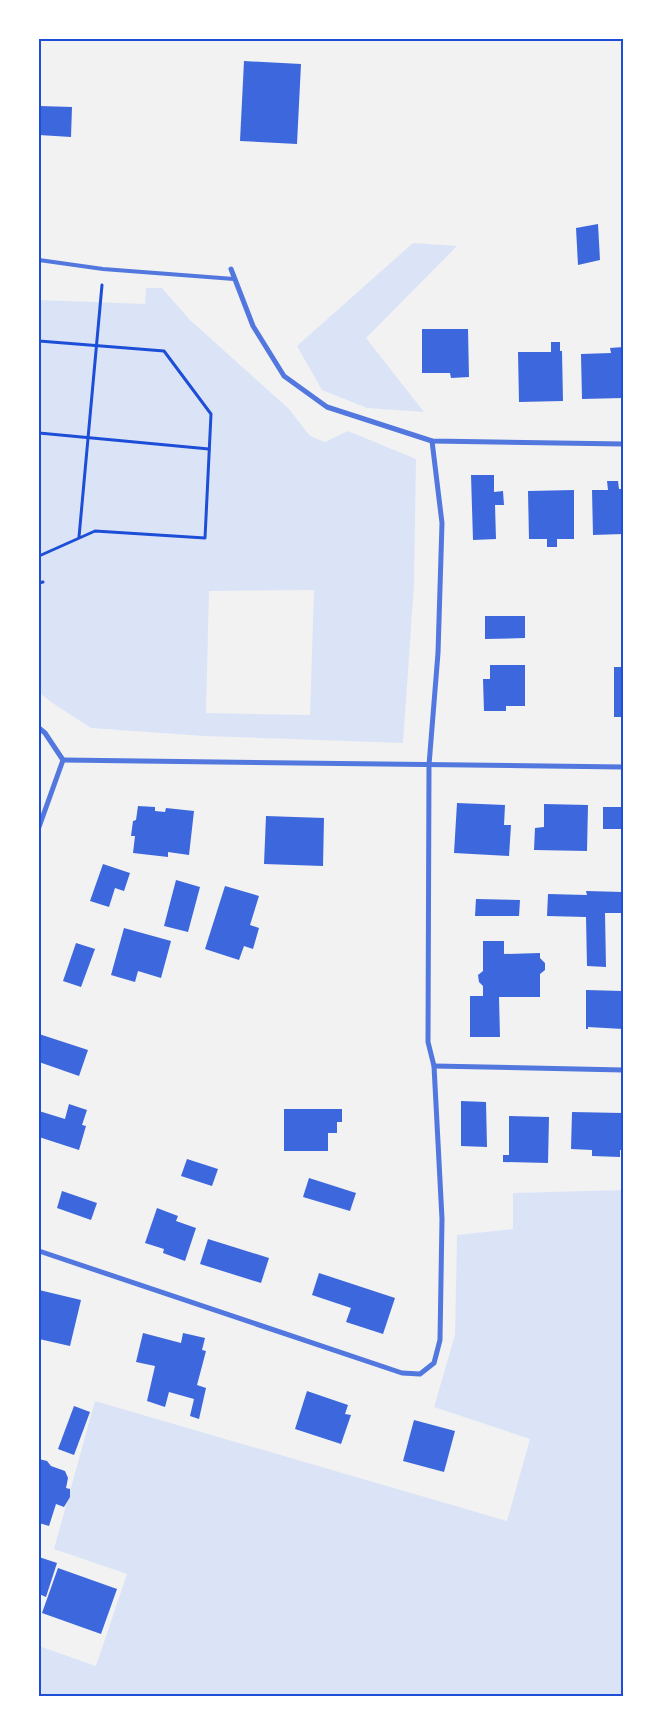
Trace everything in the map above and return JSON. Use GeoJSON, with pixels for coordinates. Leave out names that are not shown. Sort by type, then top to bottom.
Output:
{"type":"FeatureCollection","features":[{"type":"Feature","properties":{"kind":"street"},"geometry":{"type":"LineString","coordinates":[[231,268],[253,326],[284,376],[327,407],[432,441],[623,444]]}},
{"type":"Feature","properties":{"kind":"street"},"geometry":{"type":"LineString","coordinates":[[39,1251],[377,1366],[402,1373],[420,1374],[434,1363],[440,1340],[442,1219],[434,1066],[428,1042],[429,765],[438,652],[442,522],[432,441]]}},
{"type":"Feature","properties":{"kind":"street"},"geometry":{"type":"LineString","coordinates":[[39,728],[63,760]]}},
{"type":"Feature","properties":{"kind":"street"},"geometry":{"type":"LineString","coordinates":[[63,760],[623,767]]}},
{"type":"Feature","properties":{"kind":"street"},"geometry":{"type":"LineString","coordinates":[[39,827],[63,760]]}},
{"type":"Feature","properties":{"kind":"street"},"geometry":{"type":"LineString","coordinates":[[434,1066],[623,1070]]}},
{"type":"Feature","properties":{"kind":"lane"},"geometry":{"type":"LineString","coordinates":[[39,260],[103,269],[234,279]]}},
{"type":"Feature","properties":{"kind":"path"},"geometry":{"type":"LineString","coordinates":[[79,538],[103,269]]}},
{"type":"Feature","properties":{"kind":"path"},"geometry":{"type":"LineString","coordinates":[[39,341],[164,351],[211,414],[205,538],[95,531],[39,556]]}},
{"type":"Feature","properties":{"kind":"path"},"geometry":{"type":"LineString","coordinates":[[39,433],[209,448]]}},
{"type":"Feature","properties":{"kind":"shaded area"},"geometry":{"type":"Polygon","coordinates":[[[413,243],[457,246],[366,338],[424,412],[367,408],[322,390],[297,346],[413,243]]]}},
{"type":"Feature","properties":{"kind":"shaded area"},"geometry":{"type":"Polygon","coordinates":[[[146,288],[162,288],[190,320],[289,409],[310,436],[325,442],[348,431],[416,459],[414,585],[403,743],[204,736],[91,728],[39,692],[39,300],[145,304],[146,288]],[[314,590],[209,591],[206,713],[310,715],[314,590]]]}},
{"type":"Feature","properties":{"kind":"shaded area"},"geometry":{"type":"Polygon","coordinates":[[[623,1190],[623,1696],[39,1696],[39,1646],[96,1666],[127,1574],[54,1549],[95,1401],[507,1521],[530,1439],[434,1407],[455,1335],[457,1235],[513,1229],[513,1193],[623,1190]]]}},
{"type":"Feature","properties":{"kind":"building"},"geometry":{"type":"Polygon","coordinates":[[[244,61],[301,64],[297,144],[240,141],[244,61]]]}},
{"type":"Feature","properties":{"kind":"building"},"geometry":{"type":"Polygon","coordinates":[[[39,106],[72,107],[71,137],[39,135],[39,106]]]}},
{"type":"Feature","properties":{"kind":"building"},"geometry":{"type":"Polygon","coordinates":[[[598,224],[600,260],[578,265],[576,228],[598,224]]]}},
{"type":"Feature","properties":{"kind":"building"},"geometry":{"type":"Polygon","coordinates":[[[422,329],[468,329],[469,377],[451,378],[450,373],[422,373],[422,329]]]}},
{"type":"Feature","properties":{"kind":"building"},"geometry":{"type":"Polygon","coordinates":[[[551,342],[560,342],[560,351],[562,351],[563,401],[519,402],[518,352],[551,352],[551,342]]]}},
{"type":"Feature","properties":{"kind":"building"},"geometry":{"type":"Polygon","coordinates":[[[623,347],[623,398],[582,399],[581,354],[611,353],[610,348],[623,347]]]}},
{"type":"Feature","properties":{"kind":"building"},"geometry":{"type":"Polygon","coordinates":[[[471,475],[494,475],[494,492],[503,491],[504,505],[495,505],[496,539],[473,540],[471,475]]]}},
{"type":"Feature","properties":{"kind":"building"},"geometry":{"type":"Polygon","coordinates":[[[607,481],[618,481],[619,489],[623,489],[623,534],[593,535],[592,490],[608,490],[607,481]]]}},
{"type":"Feature","properties":{"kind":"building"},"geometry":{"type":"Polygon","coordinates":[[[574,490],[574,539],[557,539],[557,547],[547,547],[547,539],[529,539],[528,491],[574,490]]]}},
{"type":"Feature","properties":{"kind":"building"},"geometry":{"type":"Polygon","coordinates":[[[485,616],[525,616],[525,638],[485,639],[485,616]]]}},
{"type":"Feature","properties":{"kind":"building"},"geometry":{"type":"Polygon","coordinates":[[[490,665],[525,665],[525,706],[506,706],[506,711],[484,711],[483,679],[490,679],[490,665]]]}},
{"type":"Feature","properties":{"kind":"building"},"geometry":{"type":"Polygon","coordinates":[[[614,667],[623,667],[623,717],[614,717],[614,667]]]}},
{"type":"Feature","properties":{"kind":"building"},"geometry":{"type":"Polygon","coordinates":[[[457,803],[505,805],[504,825],[511,825],[509,856],[454,853],[457,803]]]}},
{"type":"Feature","properties":{"kind":"building"},"geometry":{"type":"Polygon","coordinates":[[[544,804],[588,805],[587,851],[534,850],[535,828],[544,827],[544,804]]]}},
{"type":"Feature","properties":{"kind":"building"},"geometry":{"type":"Polygon","coordinates":[[[138,806],[155,807],[155,811],[165,812],[166,808],[194,811],[189,855],[168,852],[168,857],[133,853],[135,836],[131,836],[138,806]]]}},
{"type":"Feature","properties":{"kind":"building"},"geometry":{"type":"Polygon","coordinates":[[[603,807],[623,807],[623,829],[603,829],[603,807]]]}},
{"type":"Feature","properties":{"kind":"building"},"geometry":{"type":"Polygon","coordinates":[[[266,816],[324,818],[323,866],[264,864],[266,816]]]}},
{"type":"Feature","properties":{"kind":"building"},"geometry":{"type":"Polygon","coordinates":[[[103,864],[130,873],[124,891],[115,888],[109,907],[90,901],[103,864]]]}},
{"type":"Feature","properties":{"kind":"building"},"geometry":{"type":"Polygon","coordinates":[[[176,880],[200,887],[188,932],[164,926],[176,880]]]}},
{"type":"Feature","properties":{"kind":"building"},"geometry":{"type":"Polygon","coordinates":[[[225,886],[259,896],[250,925],[259,928],[253,949],[244,946],[239,960],[205,949],[225,886]]]}},
{"type":"Feature","properties":{"kind":"building"},"geometry":{"type":"Polygon","coordinates":[[[586,891],[623,892],[623,913],[605,913],[606,967],[587,966],[586,917],[547,916],[548,894],[587,895],[586,891]]]}},
{"type":"Feature","properties":{"kind":"building"},"geometry":{"type":"Polygon","coordinates":[[[476,899],[520,900],[519,916],[475,916],[476,899]]]}},
{"type":"Feature","properties":{"kind":"building"},"geometry":{"type":"Polygon","coordinates":[[[124,928],[171,941],[161,978],[138,971],[135,982],[111,975],[124,928]]]}},
{"type":"Feature","properties":{"kind":"building"},"geometry":{"type":"Polygon","coordinates":[[[483,941],[504,941],[504,954],[540,953],[540,958],[545,963],[545,970],[540,974],[540,997],[499,997],[500,1037],[470,1037],[470,996],[483,996],[483,986],[479,982],[478,975],[483,971],[483,941]]]}},
{"type":"Feature","properties":{"kind":"building"},"geometry":{"type":"Polygon","coordinates":[[[76,943],[95,949],[81,987],[63,981],[76,943]]]}},
{"type":"Feature","properties":{"kind":"building"},"geometry":{"type":"Polygon","coordinates":[[[586,990],[623,991],[623,1029],[588,1027],[586,1029],[586,990]]]}},
{"type":"Feature","properties":{"kind":"building"},"geometry":{"type":"Polygon","coordinates":[[[39,1034],[88,1050],[79,1076],[39,1062],[39,1034]]]}},
{"type":"Feature","properties":{"kind":"building"},"geometry":{"type":"Polygon","coordinates":[[[461,1101],[486,1102],[487,1147],[461,1146],[461,1101]]]}},
{"type":"Feature","properties":{"kind":"building"},"geometry":{"type":"Polygon","coordinates":[[[69,1104],[87,1110],[82,1125],[86,1126],[79,1150],[39,1137],[39,1111],[65,1119],[69,1104]]]}},
{"type":"Feature","properties":{"kind":"building"},"geometry":{"type":"Polygon","coordinates":[[[284,1109],[342,1109],[342,1122],[337,1122],[337,1133],[328,1133],[328,1151],[284,1151],[284,1109]]]}},
{"type":"Feature","properties":{"kind":"building"},"geometry":{"type":"Polygon","coordinates":[[[572,1112],[623,1113],[623,1150],[620,1150],[620,1157],[592,1156],[592,1150],[571,1149],[572,1112]]]}},
{"type":"Feature","properties":{"kind":"building"},"geometry":{"type":"Polygon","coordinates":[[[509,1116],[549,1117],[548,1163],[503,1162],[503,1155],[509,1155],[509,1116]]]}},
{"type":"Feature","properties":{"kind":"building"},"geometry":{"type":"Polygon","coordinates":[[[187,1159],[218,1169],[212,1186],[181,1176],[187,1159]]]}},
{"type":"Feature","properties":{"kind":"building"},"geometry":{"type":"Polygon","coordinates":[[[309,1178],[356,1193],[350,1211],[303,1197],[309,1178]]]}},
{"type":"Feature","properties":{"kind":"building"},"geometry":{"type":"Polygon","coordinates":[[[62,1191],[97,1203],[91,1220],[57,1208],[62,1191]]]}},
{"type":"Feature","properties":{"kind":"building"},"geometry":{"type":"Polygon","coordinates":[[[157,1208],[178,1216],[176,1221],[196,1228],[185,1261],[163,1253],[164,1249],[145,1243],[157,1208]]]}},
{"type":"Feature","properties":{"kind":"building"},"geometry":{"type":"Polygon","coordinates":[[[208,1239],[269,1258],[261,1283],[200,1264],[208,1239]]]}},
{"type":"Feature","properties":{"kind":"building"},"geometry":{"type":"Polygon","coordinates":[[[319,1273],[395,1298],[383,1334],[346,1322],[351,1308],[312,1295],[319,1273]]]}},
{"type":"Feature","properties":{"kind":"building"},"geometry":{"type":"Polygon","coordinates":[[[39,1290],[81,1300],[70,1346],[39,1339],[39,1290]]]}},
{"type":"Feature","properties":{"kind":"building"},"geometry":{"type":"Polygon","coordinates":[[[143,1333],[181,1343],[183,1333],[205,1338],[202,1350],[206,1351],[197,1385],[206,1388],[199,1419],[190,1416],[194,1399],[169,1392],[165,1407],[147,1401],[155,1366],[136,1362],[143,1333]]]}},
{"type":"Feature","properties":{"kind":"building"},"geometry":{"type":"Polygon","coordinates":[[[307,1391],[348,1405],[345,1414],[351,1415],[341,1444],[295,1429],[307,1391]]]}},
{"type":"Feature","properties":{"kind":"building"},"geometry":{"type":"Polygon","coordinates":[[[74,1406],[90,1412],[74,1455],[58,1449],[74,1406]]]}},
{"type":"Feature","properties":{"kind":"building"},"geometry":{"type":"Polygon","coordinates":[[[414,1420],[455,1431],[444,1472],[403,1461],[414,1420]]]}},
{"type":"Feature","properties":{"kind":"building"},"geometry":{"type":"Polygon","coordinates":[[[39,1459],[47,1461],[51,1466],[65,1471],[68,1478],[66,1488],[70,1489],[70,1497],[64,1507],[56,1504],[49,1526],[39,1523],[39,1459]]]}},
{"type":"Feature","properties":{"kind":"building"},"geometry":{"type":"Polygon","coordinates":[[[39,1557],[57,1563],[46,1597],[39,1594],[39,1557]]]}},
{"type":"Feature","properties":{"kind":"building"},"geometry":{"type":"Polygon","coordinates":[[[58,1568],[117,1589],[101,1634],[42,1613],[58,1568]]]}}]}
